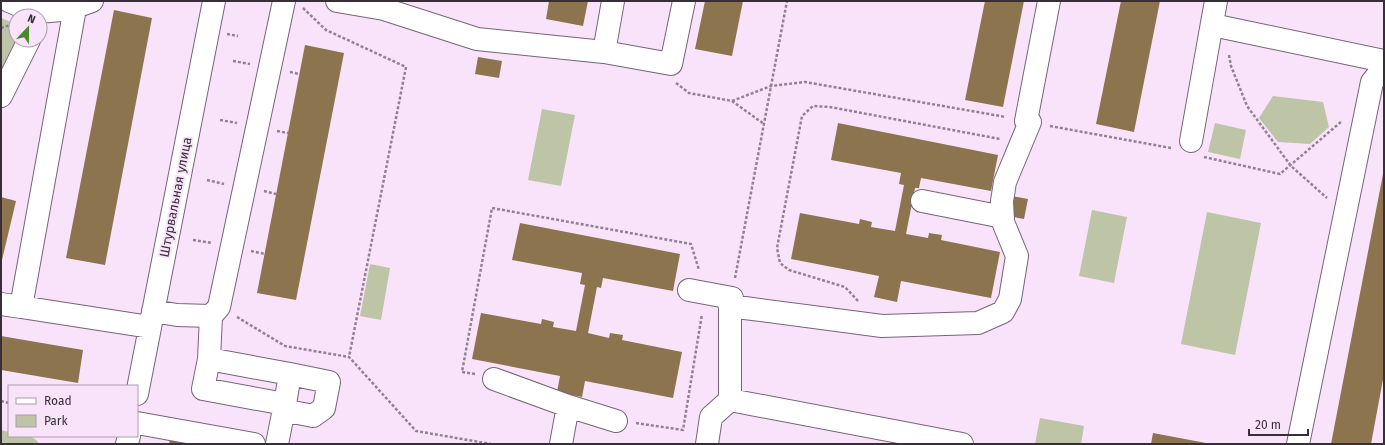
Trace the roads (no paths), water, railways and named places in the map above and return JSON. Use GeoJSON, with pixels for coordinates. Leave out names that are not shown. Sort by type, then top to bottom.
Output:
{"type":"FeatureCollection","features":[{"type":"Feature","properties":{"kind":"street"},"geometry":{"type":"LineString","coordinates":[[9,1],[26,8]]}},
{"type":"Feature","properties":{"kind":"street","name":"Штурвальная улица"},"geometry":{"type":"LineString","coordinates":[[138,389],[214,1]]}},
{"type":"Feature","properties":{"kind":"street"},"geometry":{"type":"LineString","coordinates":[[337,1],[385,5],[477,38],[604,52],[671,64],[684,1]]}},
{"type":"Feature","properties":{"kind":"street"},"geometry":{"type":"LineString","coordinates":[[604,52],[613,1]]}},
{"type":"Feature","properties":{"kind":"street"},"geometry":{"type":"LineString","coordinates":[[697,292],[745,308],[882,326],[978,323],[1003,312],[1010,299],[1017,256],[1003,222],[1002,201],[1005,182],[1028,122],[1049,1]]}},
{"type":"Feature","properties":{"kind":"street"},"geometry":{"type":"LineString","coordinates":[[1188,149],[1217,25],[1216,1]]}},
{"type":"Feature","properties":{"kind":"street"},"geometry":{"type":"LineString","coordinates":[[209,359],[329,382],[324,408],[313,416],[284,407],[203,389],[209,359],[215,311],[292,3]]}},
{"type":"Feature","properties":{"kind":"street"},"geometry":{"type":"LineString","coordinates":[[48,14],[84,4],[11,305],[152,319],[215,311]]}},
{"type":"Feature","properties":{"kind":"street"},"geometry":{"type":"LineString","coordinates":[[1217,25],[1384,61]]}},
{"type":"Feature","properties":{"kind":"street"},"geometry":{"type":"LineString","coordinates":[[1,96],[25,48]]}},
{"type":"Feature","properties":{"kind":"street"},"geometry":{"type":"LineString","coordinates":[[1298,444],[1372,82],[1384,68]]}},
{"type":"Feature","properties":{"kind":"street"},"geometry":{"type":"LineString","coordinates":[[922,201],[1003,217]]}},
{"type":"Feature","properties":{"kind":"street"},"geometry":{"type":"LineString","coordinates":[[707,444],[711,417],[730,400],[731,303]]}},
{"type":"Feature","properties":{"kind":"street"},"geometry":{"type":"LineString","coordinates":[[277,444],[290,374]]}},
{"type":"Feature","properties":{"kind":"street"},"geometry":{"type":"LineString","coordinates":[[494,379],[568,406],[616,421]]}},
{"type":"Feature","properties":{"kind":"street"},"geometry":{"type":"LineString","coordinates":[[730,400],[962,444]]}},
{"type":"Feature","properties":{"kind":"street"},"geometry":{"type":"LineString","coordinates":[[561,444],[568,406]]}},
{"type":"Feature","properties":{"kind":"street"},"geometry":{"type":"LineString","coordinates":[[138,423],[242,443]]}}]}
